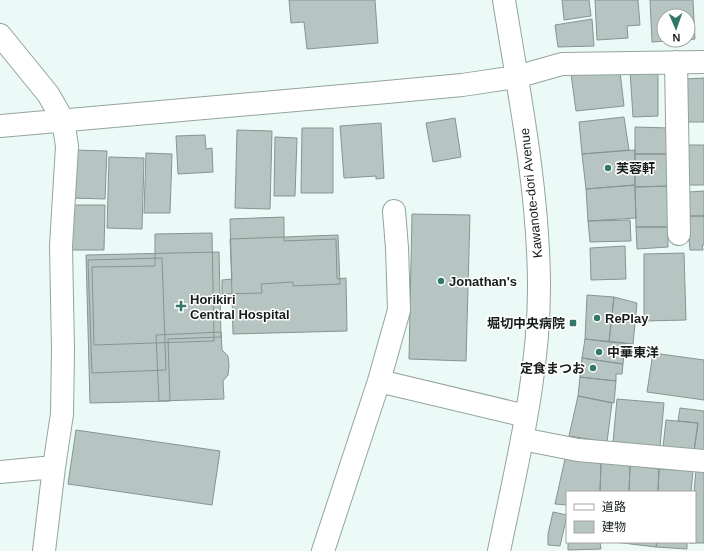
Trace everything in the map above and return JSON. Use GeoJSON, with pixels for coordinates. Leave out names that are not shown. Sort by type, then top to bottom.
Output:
{"type":"FeatureCollection","features":[{"type":"Feature","properties":{"kind":"street","name":"Kawanote-dori Avenue"},"geometry":{"type":"LineString","coordinates":[[499,551],[526,416],[536,342],[539,283],[538,238],[534,198],[504,0]]}},
{"type":"Feature","properties":{"kind":"street"},"geometry":{"type":"LineString","coordinates":[[0,35],[48,94],[63,120],[67,146],[61,246],[63,350],[62,414],[44,551]]}},
{"type":"Feature","properties":{"kind":"street"},"geometry":{"type":"LineString","coordinates":[[676,62],[679,234]]}},
{"type":"Feature","properties":{"kind":"street"},"geometry":{"type":"LineString","coordinates":[[0,126],[394,92],[516,77],[562,64],[704,62]]}},
{"type":"Feature","properties":{"kind":"street"},"geometry":{"type":"LineString","coordinates":[[323,551],[382,382],[399,310],[394,211]]}},
{"type":"Feature","properties":{"kind":"street"},"geometry":{"type":"LineString","coordinates":[[382,382],[526,416]]}},
{"type":"Feature","properties":{"kind":"street"},"geometry":{"type":"LineString","coordinates":[[522,439],[578,450],[704,461]]}},
{"type":"Feature","properties":{"kind":"street"},"geometry":{"type":"LineString","coordinates":[[0,472],[54,467]]}},
{"type":"Feature","properties":{"kind":"building"},"geometry":{"type":"Polygon","coordinates":[[[289,0],[375,0],[378,43],[307,49],[304,22],[291,23],[289,0]]]}},
{"type":"Feature","properties":{"kind":"building"},"geometry":{"type":"Polygon","coordinates":[[[562,0],[589,0],[591,16],[564,20],[562,0]]]}},
{"type":"Feature","properties":{"kind":"building"},"geometry":{"type":"Polygon","coordinates":[[[595,0],[638,0],[640,25],[627,26],[628,38],[597,40],[595,0]]]}},
{"type":"Feature","properties":{"kind":"building"},"geometry":{"type":"Polygon","coordinates":[[[650,0],[693,0],[693,8],[656,8],[656,42],[652,42],[650,0]]]}},
{"type":"Feature","properties":{"kind":"building"},"geometry":{"type":"Polygon","coordinates":[[[592,19],[594,46],[558,47],[555,25],[592,19]]]}},
{"type":"Feature","properties":{"kind":"building"},"geometry":{"type":"Polygon","coordinates":[[[630,71],[658,72],[658,116],[633,117],[630,71]]]}},
{"type":"Feature","properties":{"kind":"building"},"geometry":{"type":"Polygon","coordinates":[[[620,72],[624,106],[576,111],[571,74],[620,72]]]}},
{"type":"Feature","properties":{"kind":"building"},"geometry":{"type":"Polygon","coordinates":[[[704,78],[704,122],[687,122],[685,79],[704,78]]]}},
{"type":"Feature","properties":{"kind":"building"},"geometry":{"type":"Polygon","coordinates":[[[624,117],[629,150],[582,154],[579,122],[624,117]]]}},
{"type":"Feature","properties":{"kind":"building"},"geometry":{"type":"Polygon","coordinates":[[[455,118],[461,157],[433,162],[426,123],[455,118]]]}},
{"type":"Feature","properties":{"kind":"building"},"geometry":{"type":"Polygon","coordinates":[[[381,123],[384,178],[376,179],[376,176],[344,178],[340,126],[381,123]]]}},
{"type":"Feature","properties":{"kind":"building"},"geometry":{"type":"Polygon","coordinates":[[[635,127],[668,128],[668,154],[635,154],[635,127]]]}},
{"type":"Feature","properties":{"kind":"building"},"geometry":{"type":"Polygon","coordinates":[[[302,128],[333,128],[333,193],[301,193],[302,128]]]}},
{"type":"Feature","properties":{"kind":"building"},"geometry":{"type":"Polygon","coordinates":[[[237,130],[272,131],[270,209],[235,208],[237,130]]]}},
{"type":"Feature","properties":{"kind":"building"},"geometry":{"type":"Polygon","coordinates":[[[205,135],[206,149],[212,148],[213,172],[178,174],[176,136],[205,135]]]}},
{"type":"Feature","properties":{"kind":"building"},"geometry":{"type":"Polygon","coordinates":[[[275,137],[297,138],[295,196],[274,196],[275,137]]]}},
{"type":"Feature","properties":{"kind":"building"},"geometry":{"type":"Polygon","coordinates":[[[685,145],[704,145],[704,185],[686,185],[685,145]]]}},
{"type":"Feature","properties":{"kind":"building"},"geometry":{"type":"Polygon","coordinates":[[[74,150],[107,151],[105,199],[72,198],[74,150]]]}},
{"type":"Feature","properties":{"kind":"building"},"geometry":{"type":"Polygon","coordinates":[[[635,150],[635,185],[586,189],[582,154],[635,150]]]}},
{"type":"Feature","properties":{"kind":"building"},"geometry":{"type":"Polygon","coordinates":[[[146,153],[172,154],[170,213],[144,213],[146,153]]]}},
{"type":"Feature","properties":{"kind":"building"},"geometry":{"type":"Polygon","coordinates":[[[635,154],[668,154],[669,186],[635,187],[635,154]]]}},
{"type":"Feature","properties":{"kind":"building"},"geometry":{"type":"Polygon","coordinates":[[[109,157],[144,158],[142,229],[107,228],[109,157]]]}},
{"type":"Feature","properties":{"kind":"building"},"geometry":{"type":"Polygon","coordinates":[[[635,185],[636,218],[588,221],[586,189],[635,185]]]}},
{"type":"Feature","properties":{"kind":"building"},"geometry":{"type":"Polygon","coordinates":[[[669,186],[668,227],[636,227],[635,187],[669,186]]]}},
{"type":"Feature","properties":{"kind":"building"},"geometry":{"type":"Polygon","coordinates":[[[704,191],[704,216],[687,216],[688,192],[704,191]]]}},
{"type":"Feature","properties":{"kind":"building"},"geometry":{"type":"Polygon","coordinates":[[[71,205],[105,205],[104,250],[71,250],[71,205]]]}},
{"type":"Feature","properties":{"kind":"building"},"geometry":{"type":"Polygon","coordinates":[[[412,214],[470,215],[466,361],[409,359],[412,214]]]}},
{"type":"Feature","properties":{"kind":"building"},"geometry":{"type":"Polygon","coordinates":[[[687,216],[704,216],[703,250],[690,250],[687,216]]]}},
{"type":"Feature","properties":{"kind":"building"},"geometry":{"type":"Polygon","coordinates":[[[284,217],[284,241],[336,239],[337,279],[346,278],[347,331],[233,334],[230,219],[284,217]]]}},
{"type":"Feature","properties":{"kind":"building"},"geometry":{"type":"Polygon","coordinates":[[[630,220],[631,241],[590,242],[588,221],[630,220]]]}},
{"type":"Feature","properties":{"kind":"building"},"geometry":{"type":"Polygon","coordinates":[[[636,227],[668,227],[668,247],[637,249],[636,227]]]}},
{"type":"Feature","properties":{"kind":"building"},"geometry":{"type":"Polygon","coordinates":[[[212,233],[214,341],[94,345],[92,267],[155,266],[155,234],[212,233]]]}},
{"type":"Feature","properties":{"kind":"building"},"geometry":{"type":"Polygon","coordinates":[[[338,235],[340,284],[293,286],[293,282],[261,284],[262,293],[222,294],[222,280],[232,279],[230,239],[338,235]]]}},
{"type":"Feature","properties":{"kind":"building"},"geometry":{"type":"Polygon","coordinates":[[[625,246],[626,279],[591,280],[590,248],[625,246]]]}},
{"type":"Feature","properties":{"kind":"building"},"geometry":{"type":"Polygon","coordinates":[[[219,252],[221,337],[168,339],[170,401],[90,403],[86,255],[219,252]]]}},
{"type":"Feature","properties":{"kind":"building"},"geometry":{"type":"Polygon","coordinates":[[[684,253],[686,320],[644,321],[644,254],[684,253]]]}},
{"type":"Feature","properties":{"kind":"building"},"geometry":{"type":"Polygon","coordinates":[[[162,258],[166,370],[92,373],[88,260],[162,258]]]}},
{"type":"Feature","properties":{"kind":"building"},"geometry":{"type":"Polygon","coordinates":[[[587,295],[614,297],[609,342],[585,339],[587,295]]]}},
{"type":"Feature","properties":{"kind":"building"},"geometry":{"type":"Polygon","coordinates":[[[614,297],[637,303],[633,344],[609,342],[614,297]]]}},
{"type":"Feature","properties":{"kind":"building"},"geometry":{"type":"Polygon","coordinates":[[[221,332],[222,350],[228,356],[229,365],[228,375],[223,381],[224,399],[159,401],[156,335],[221,332]]]}},
{"type":"Feature","properties":{"kind":"building"},"geometry":{"type":"Polygon","coordinates":[[[585,339],[625,343],[623,364],[582,358],[585,339]]]}},
{"type":"Feature","properties":{"kind":"building"},"geometry":{"type":"Polygon","coordinates":[[[653,353],[704,360],[704,400],[647,392],[653,353]]]}},
{"type":"Feature","properties":{"kind":"building"},"geometry":{"type":"Polygon","coordinates":[[[582,358],[623,364],[622,374],[616,374],[616,381],[580,377],[582,358]]]}},
{"type":"Feature","properties":{"kind":"building"},"geometry":{"type":"Polygon","coordinates":[[[580,377],[616,381],[614,403],[578,396],[580,377]]]}},
{"type":"Feature","properties":{"kind":"building"},"geometry":{"type":"Polygon","coordinates":[[[578,396],[612,403],[607,442],[569,436],[578,396]]]}},
{"type":"Feature","properties":{"kind":"building"},"geometry":{"type":"Polygon","coordinates":[[[617,399],[664,403],[660,446],[613,442],[617,399]]]}},
{"type":"Feature","properties":{"kind":"building"},"geometry":{"type":"Polygon","coordinates":[[[680,408],[704,411],[704,452],[694,451],[698,423],[678,421],[680,408]]]}},
{"type":"Feature","properties":{"kind":"building"},"geometry":{"type":"Polygon","coordinates":[[[666,420],[698,423],[694,451],[663,447],[666,420]]]}},
{"type":"Feature","properties":{"kind":"building"},"geometry":{"type":"Polygon","coordinates":[[[76,430],[220,451],[212,505],[68,484],[76,430]]]}},
{"type":"Feature","properties":{"kind":"building"},"geometry":{"type":"Polygon","coordinates":[[[565,459],[601,463],[600,491],[566,491],[566,505],[555,504],[565,459]]]}},
{"type":"Feature","properties":{"kind":"building"},"geometry":{"type":"Polygon","coordinates":[[[601,463],[630,465],[629,491],[600,491],[601,463]]]}},
{"type":"Feature","properties":{"kind":"building"},"geometry":{"type":"Polygon","coordinates":[[[630,465],[659,469],[658,491],[629,491],[630,465]]]}},
{"type":"Feature","properties":{"kind":"building"},"geometry":{"type":"Polygon","coordinates":[[[659,469],[693,471],[691,491],[658,491],[659,469]]]}},
{"type":"Feature","properties":{"kind":"building"},"geometry":{"type":"Polygon","coordinates":[[[696,470],[704,470],[704,543],[696,543],[696,491],[694,491],[696,470]]]}},
{"type":"Feature","properties":{"kind":"building"},"geometry":{"type":"Polygon","coordinates":[[[553,512],[566,515],[560,546],[548,545],[548,534],[553,512]]]}},
{"type":"Feature","properties":{"kind":"building"},"geometry":{"type":"Polygon","coordinates":[[[568,543],[600,543],[601,549],[568,550],[568,543]]]}},
{"type":"Feature","properties":{"kind":"building"},"geometry":{"type":"Polygon","coordinates":[[[622,543],[657,543],[656,547],[622,543]]]}},
{"type":"Feature","properties":{"kind":"building"},"geometry":{"type":"Polygon","coordinates":[[[657,543],[687,543],[687,549],[656,547],[657,543]]]}},
{"type":"Feature","properties":{"kind":"place","name":"芙蓉軒"},"geometry":{"type":"Point","coordinates":[608,168]}},
{"type":"Feature","properties":{"kind":"place","name":"Jonathan's"},"geometry":{"type":"Point","coordinates":[441,281]}},
{"type":"Feature","properties":{"kind":"place","name":"Horikiri Central Hospital"},"geometry":{"type":"Point","coordinates":[181,306]}},
{"type":"Feature","properties":{"kind":"place","name":"RePlay"},"geometry":{"type":"Point","coordinates":[597,318]}},
{"type":"Feature","properties":{"kind":"place","name":"堀切中央病院"},"geometry":{"type":"Point","coordinates":[573,323]}},
{"type":"Feature","properties":{"kind":"place","name":"中華東洋"},"geometry":{"type":"Point","coordinates":[599,352]}},
{"type":"Feature","properties":{"kind":"place","name":"定食まつお"},"geometry":{"type":"Point","coordinates":[593,368]}}]}
